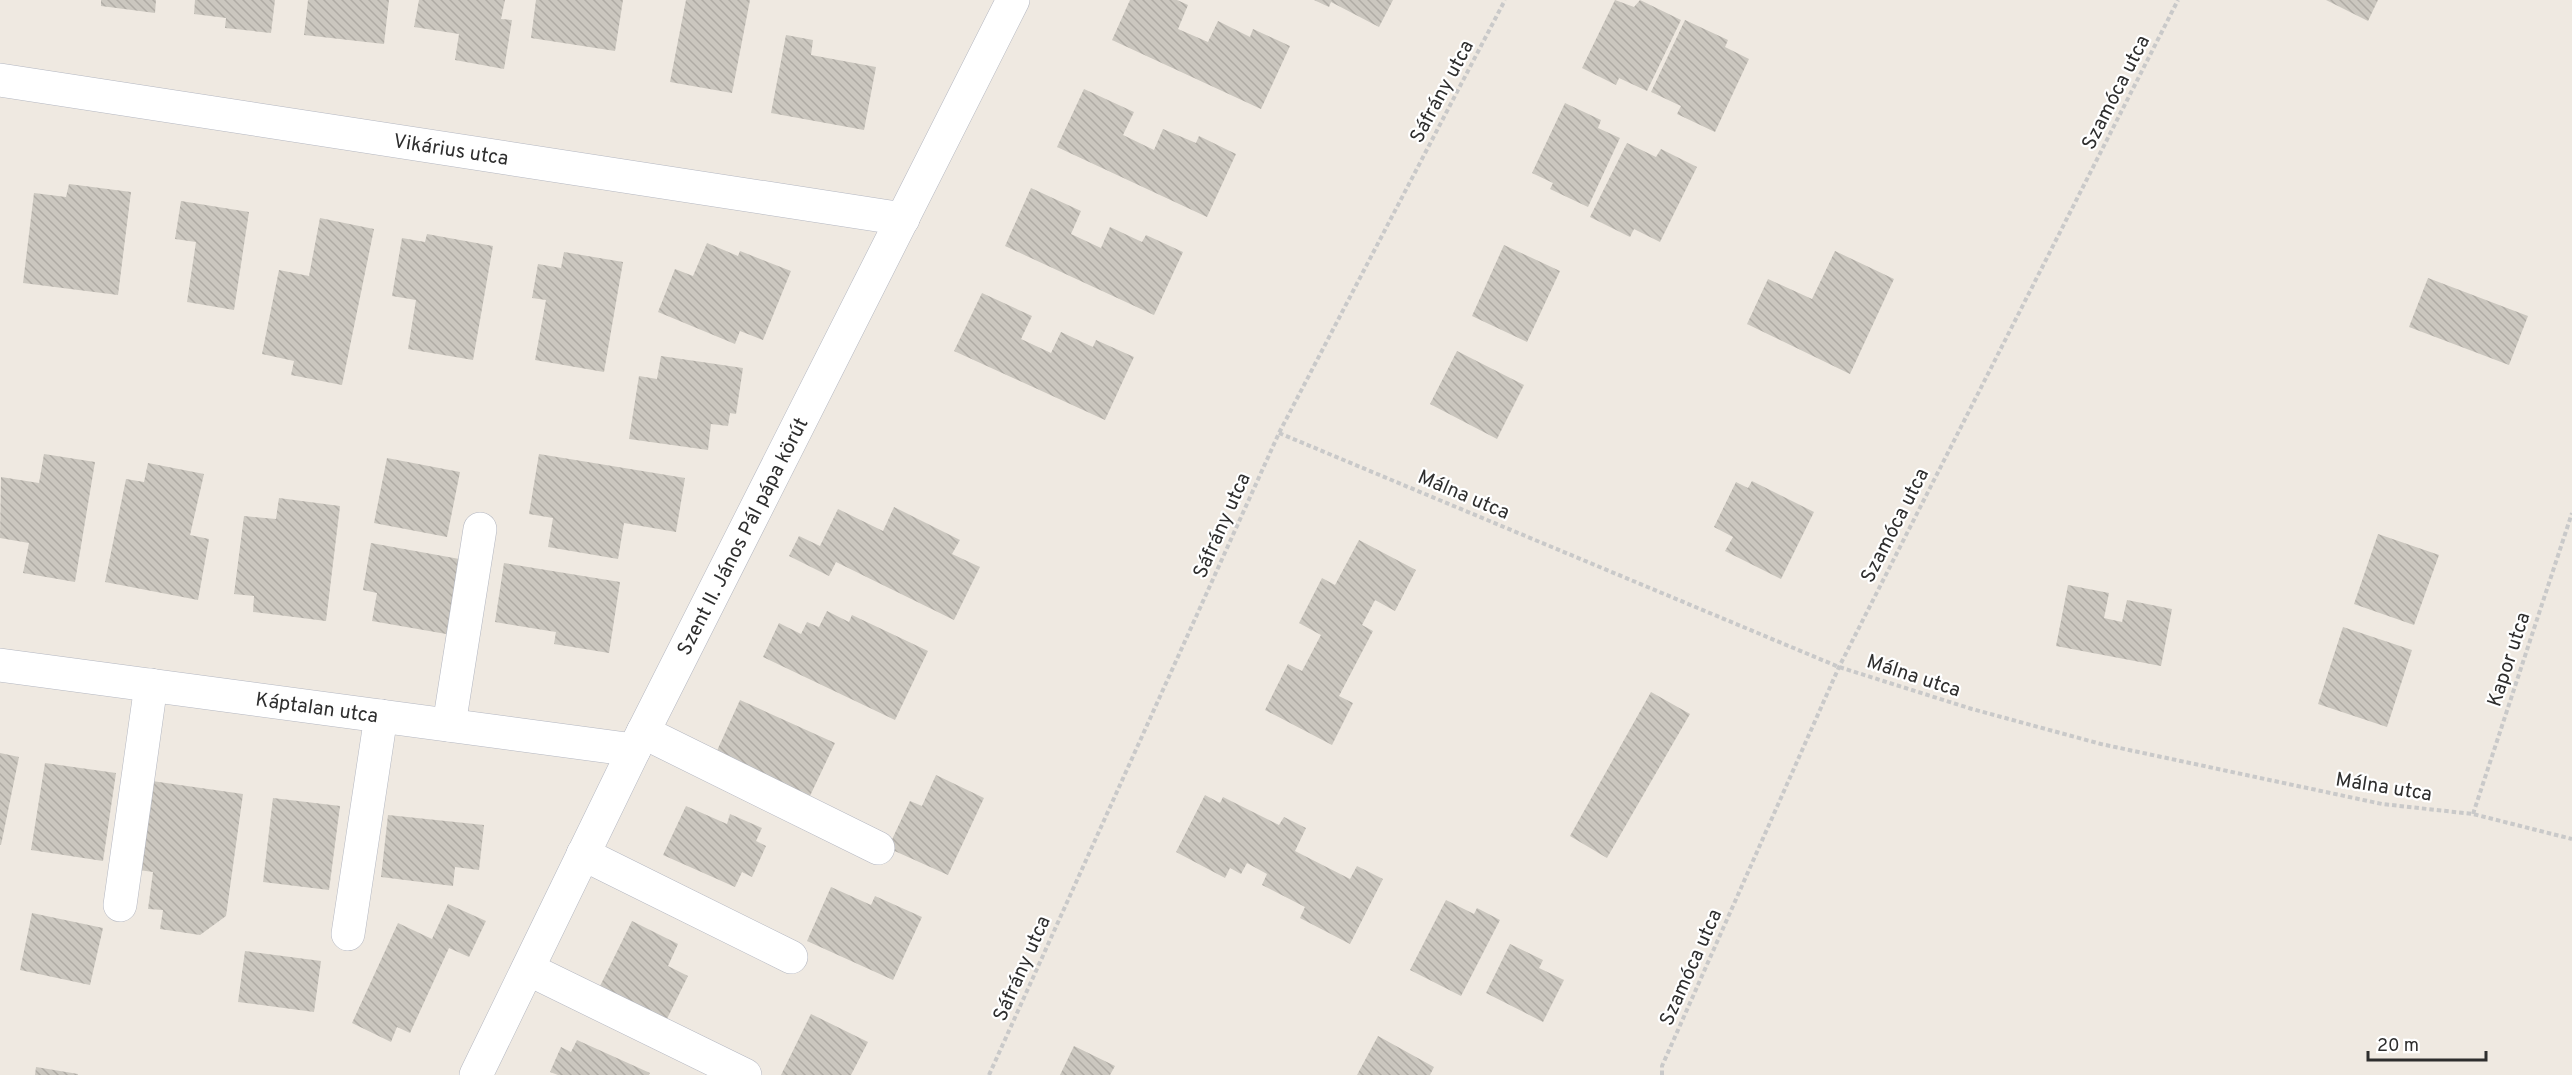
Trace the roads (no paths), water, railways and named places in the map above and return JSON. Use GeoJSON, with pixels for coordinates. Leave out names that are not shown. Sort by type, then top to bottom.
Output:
{"type":"FeatureCollection","features":[{"type":"Feature","properties":{"kind":"street","name":"Szent II. János Pál pápa körút"},"geometry":{"type":"LineString","coordinates":[[480,1074],[638,741],[1013,0]]}},
{"type":"Feature","properties":{"kind":"street","name":"Vikárius utca"},"geometry":{"type":"LineString","coordinates":[[0,80],[903,219]]}},
{"type":"Feature","properties":{"kind":"street"},"geometry":{"type":"LineString","coordinates":[[449,725],[480,529]]}},
{"type":"Feature","properties":{"kind":"street","name":"Káptalan utca"},"geometry":{"type":"LineString","coordinates":[[0,665],[449,725],[638,741],[878,848]]}},
{"type":"Feature","properties":{"kind":"street"},"geometry":{"type":"LineString","coordinates":[[120,905],[151,685]]}},
{"type":"Feature","properties":{"kind":"street"},"geometry":{"type":"LineString","coordinates":[[348,933],[381,716]]}},
{"type":"Feature","properties":{"kind":"street"},"geometry":{"type":"LineString","coordinates":[[583,854],[791,957]]}},
{"type":"Feature","properties":{"kind":"street"},"geometry":{"type":"LineString","coordinates":[[528,969],[745,1075]]}}]}
